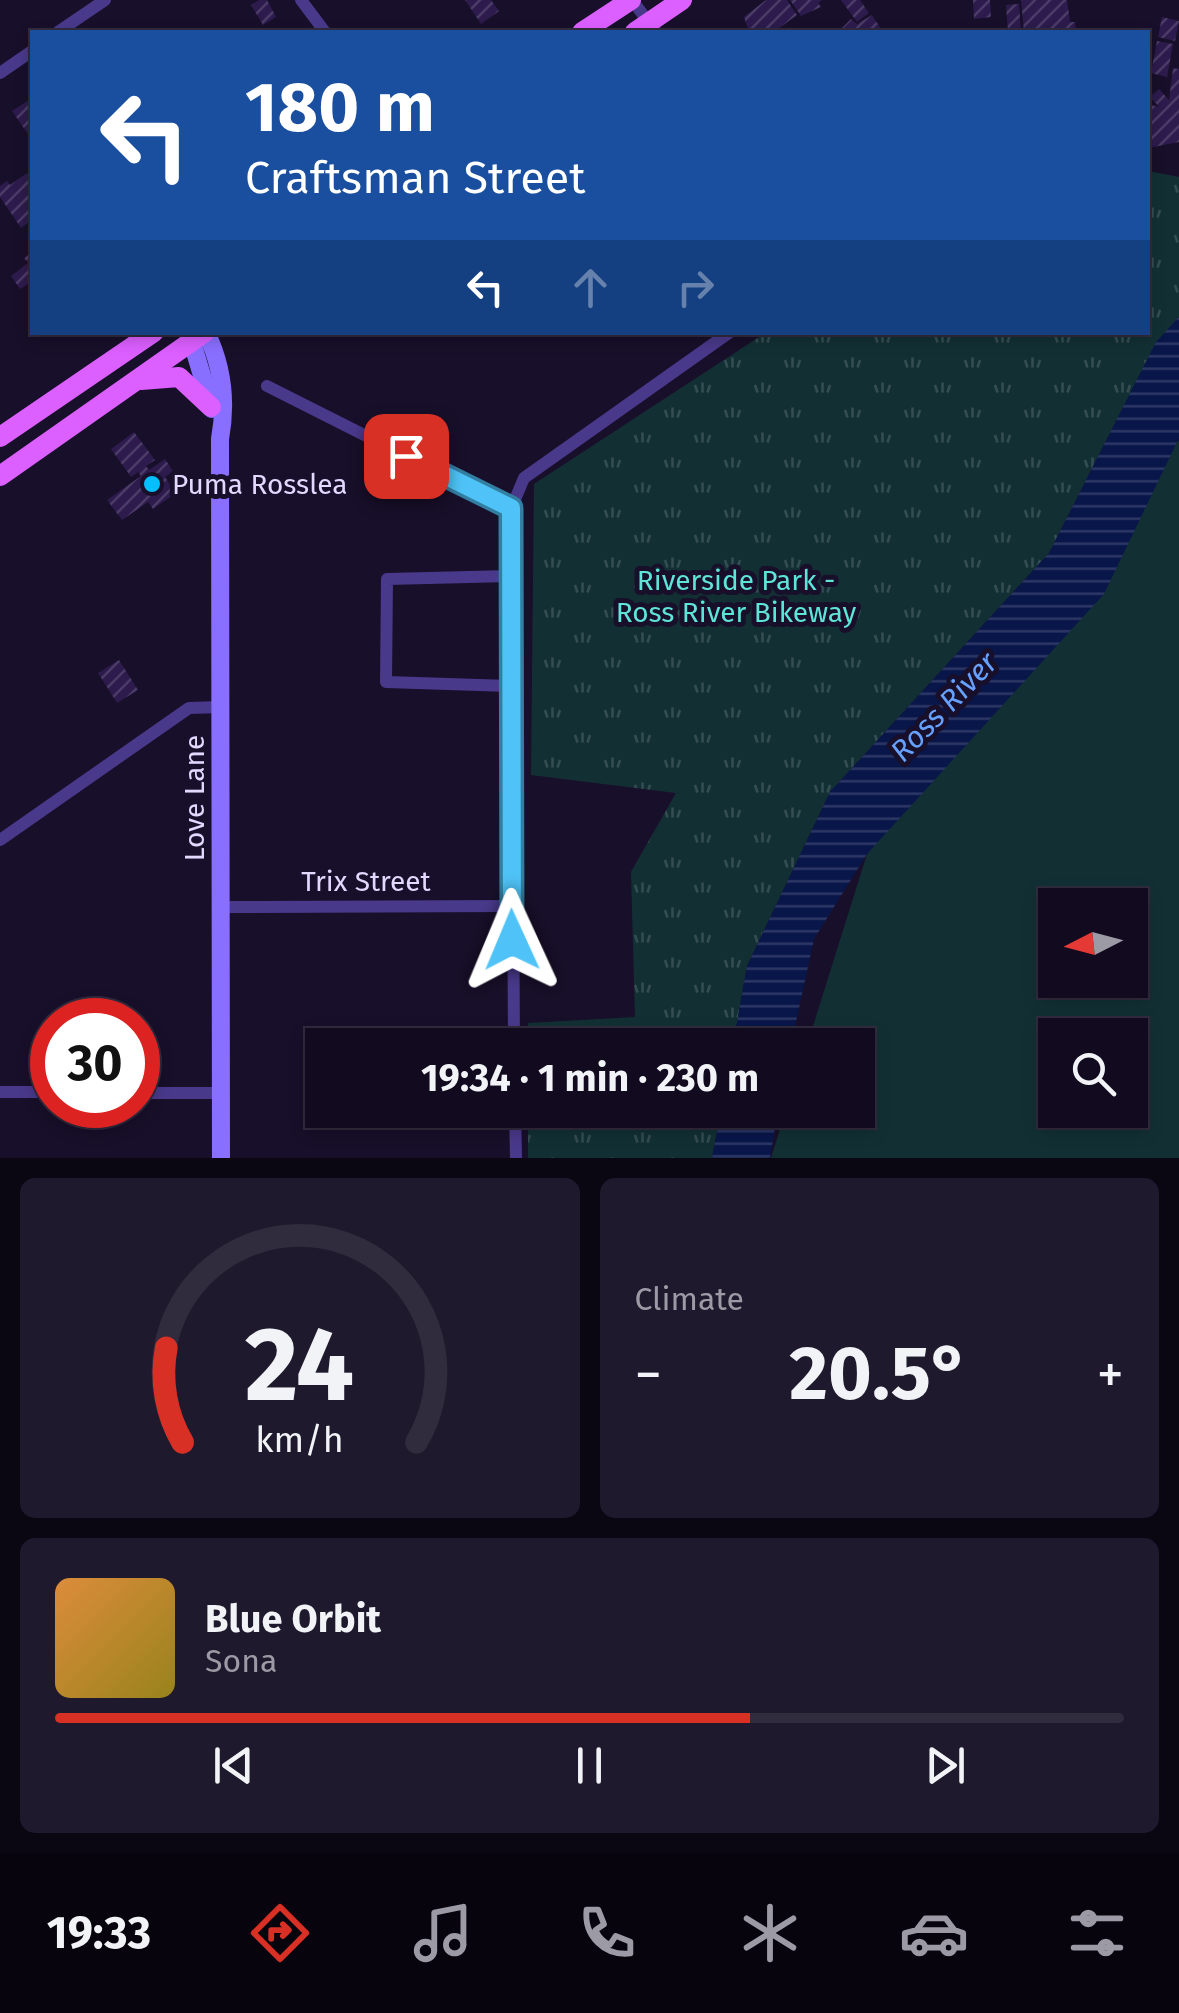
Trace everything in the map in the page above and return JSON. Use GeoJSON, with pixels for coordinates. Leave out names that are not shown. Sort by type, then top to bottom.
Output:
{"type":"FeatureCollection","features":[{"type":"Feature","properties":{"kind":"main road"},"geometry":{"type":"LineString","coordinates":[[585,30],[631,0]]}},
{"type":"Feature","properties":{"kind":"main road"},"geometry":{"type":"LineString","coordinates":[[646,29],[682,0]]}},
{"type":"Feature","properties":{"kind":"main road"},"geometry":{"type":"LineString","coordinates":[[0,438],[150,335]]}},
{"type":"Feature","properties":{"kind":"main road"},"geometry":{"type":"LineString","coordinates":[[0,476],[198,335]]}},
{"type":"Feature","properties":{"kind":"main road"},"geometry":{"type":"LineString","coordinates":[[136,381],[180,378],[212,407]]}},
{"type":"Feature","properties":{"kind":"street"},"geometry":{"type":"LineString","coordinates":[[61,30],[105,0]]}},
{"type":"Feature","properties":{"kind":"street"},"geometry":{"type":"LineString","coordinates":[[301,0],[324,30]]}},
{"type":"Feature","properties":{"kind":"street"},"geometry":{"type":"LineString","coordinates":[[631,0],[646,29]]}},
{"type":"Feature","properties":{"kind":"street"},"geometry":{"type":"LineString","coordinates":[[0,73],[30,51]]}},
{"type":"Feature","properties":{"kind":"street","name":"Love Lane"},"geometry":{"type":"LineString","coordinates":[[198,335],[220,438]]}},
{"type":"Feature","properties":{"kind":"street","name":"Love Lane"},"geometry":{"type":"LineString","coordinates":[[198,335],[216,352],[226,405],[220,438],[220,1158]]}},
{"type":"Feature","properties":{"kind":"street"},"geometry":{"type":"LineString","coordinates":[[514,1028],[511,508],[524,478],[726,335]]}},
{"type":"Feature","properties":{"kind":"street"},"geometry":{"type":"LineString","coordinates":[[267,386],[511,508]]}},
{"type":"Feature","properties":{"kind":"street"},"geometry":{"type":"LineString","coordinates":[[511,576],[387,580],[386,682],[511,686]]}},
{"type":"Feature","properties":{"kind":"street"},"geometry":{"type":"LineString","coordinates":[[0,840],[190,708],[220,707]]}},
{"type":"Feature","properties":{"kind":"street","name":"Trix Street"},"geometry":{"type":"LineString","coordinates":[[222,907],[510,906]]}},
{"type":"Feature","properties":{"kind":"street"},"geometry":{"type":"LineString","coordinates":[[0,1092],[30,1092]]}},
{"type":"Feature","properties":{"kind":"street"},"geometry":{"type":"LineString","coordinates":[[160,1093],[221,1093]]}},
{"type":"Feature","properties":{"kind":"street"},"geometry":{"type":"LineString","coordinates":[[515,1128],[516,1158]]}},
{"type":"Feature","properties":{"kind":"green space","name":"Riverside Park - Ross River Bikeway"},"geometry":{"type":"Polygon","coordinates":[[[1150,171],[1179,177],[1179,317],[1156,343],[1049,553],[830,792],[747,966],[736,1028],[528,1028],[528,1023],[635,1017],[631,872],[676,793],[531,775],[534,484],[762,335],[1150,335],[1150,171]]]}},
{"type":"Feature","properties":{"kind":"green space"},"geometry":{"type":"Polygon","coordinates":[[[1179,440],[1179,1158],[771,1158],[780,1128],[875,1128],[875,1028],[812,1028],[867,854],[1179,440]]]}},
{"type":"Feature","properties":{"kind":"green space"},"geometry":{"type":"Polygon","coordinates":[[[528,1128],[718,1128],[712,1158],[528,1158],[528,1128]]]}},
{"type":"Feature","properties":{"kind":"water","name":"Ross River"},"geometry":{"type":"Polygon","coordinates":[[[1179,317],[1179,438],[1104,594],[867,854],[814,939],[795,1028],[736,1028],[747,966],[830,792],[1049,553],[1156,342],[1179,317]]]}},
{"type":"Feature","properties":{"kind":"water"},"geometry":{"type":"Polygon","coordinates":[[[718,1128],[775,1128],[770,1158],[712,1158],[718,1128]]]}},
{"type":"Feature","properties":{"kind":"building"},"geometry":{"type":"Polygon","coordinates":[[[267,0],[276,17],[263,25],[251,5],[267,0]]]}},
{"type":"Feature","properties":{"kind":"building"},"geometry":{"type":"Polygon","coordinates":[[[465,0],[491,0],[499,11],[481,24],[465,0]]]}},
{"type":"Feature","properties":{"kind":"building"},"geometry":{"type":"Polygon","coordinates":[[[766,0],[787,0],[797,15],[777,30],[748,30],[744,17],[766,0]]]}},
{"type":"Feature","properties":{"kind":"building"},"geometry":{"type":"Polygon","coordinates":[[[790,0],[822,0],[818,3],[821,7],[801,16],[790,0]]]}},
{"type":"Feature","properties":{"kind":"building"},"geometry":{"type":"Polygon","coordinates":[[[841,0],[860,0],[869,13],[857,22],[841,0]]]}},
{"type":"Feature","properties":{"kind":"building"},"geometry":{"type":"Polygon","coordinates":[[[973,0],[990,0],[991,17],[974,19],[973,0]]]}},
{"type":"Feature","properties":{"kind":"building"},"geometry":{"type":"Polygon","coordinates":[[[1021,0],[1067,0],[1070,22],[1075,22],[1076,30],[1024,30],[1021,0]]]}},
{"type":"Feature","properties":{"kind":"building"},"geometry":{"type":"Polygon","coordinates":[[[1019,4],[1021,30],[1008,30],[1006,5],[1019,4]]]}},
{"type":"Feature","properties":{"kind":"building"},"geometry":{"type":"Polygon","coordinates":[[[872,15],[882,30],[840,30],[851,19],[857,24],[872,15]]]}},
{"type":"Feature","properties":{"kind":"building"},"geometry":{"type":"Polygon","coordinates":[[[1162,17],[1179,21],[1175,41],[1158,37],[1162,17]]]}},
{"type":"Feature","properties":{"kind":"building"},"geometry":{"type":"Polygon","coordinates":[[[1157,41],[1173,44],[1167,77],[1151,73],[1157,41]]]}},
{"type":"Feature","properties":{"kind":"building"},"geometry":{"type":"Polygon","coordinates":[[[1173,68],[1179,69],[1179,142],[1150,148],[1150,105],[1159,107],[1150,97],[1159,89],[1169,100],[1173,68]]]}},
{"type":"Feature","properties":{"kind":"building"},"geometry":{"type":"Polygon","coordinates":[[[29,100],[30,137],[12,111],[29,100]]]}},
{"type":"Feature","properties":{"kind":"building"},"geometry":{"type":"Polygon","coordinates":[[[27,173],[30,178],[30,221],[21,228],[0,197],[0,186],[7,181],[10,185],[27,173]]]}},
{"type":"Feature","properties":{"kind":"building"},"geometry":{"type":"Polygon","coordinates":[[[30,253],[30,288],[28,284],[20,289],[11,276],[28,263],[24,258],[30,253]]]}},
{"type":"Feature","properties":{"kind":"building"},"geometry":{"type":"Polygon","coordinates":[[[134,432],[155,460],[146,466],[149,470],[165,459],[173,471],[165,477],[176,493],[153,509],[148,502],[122,520],[107,500],[141,476],[138,472],[131,477],[111,449],[134,432]]]}},
{"type":"Feature","properties":{"kind":"building"},"geometry":{"type":"Polygon","coordinates":[[[119,660],[138,690],[117,703],[98,673],[119,660]]]}},
{"type":"Feature","properties":{"kind":"place","name":"Puma Rosslea"},"geometry":{"type":"Point","coordinates":[152,484]}},
{"type":"Feature","properties":{"kind":"route"},"geometry":{"type":"LineString","coordinates":[[406,456],[511,508],[512,940]]}}]}
